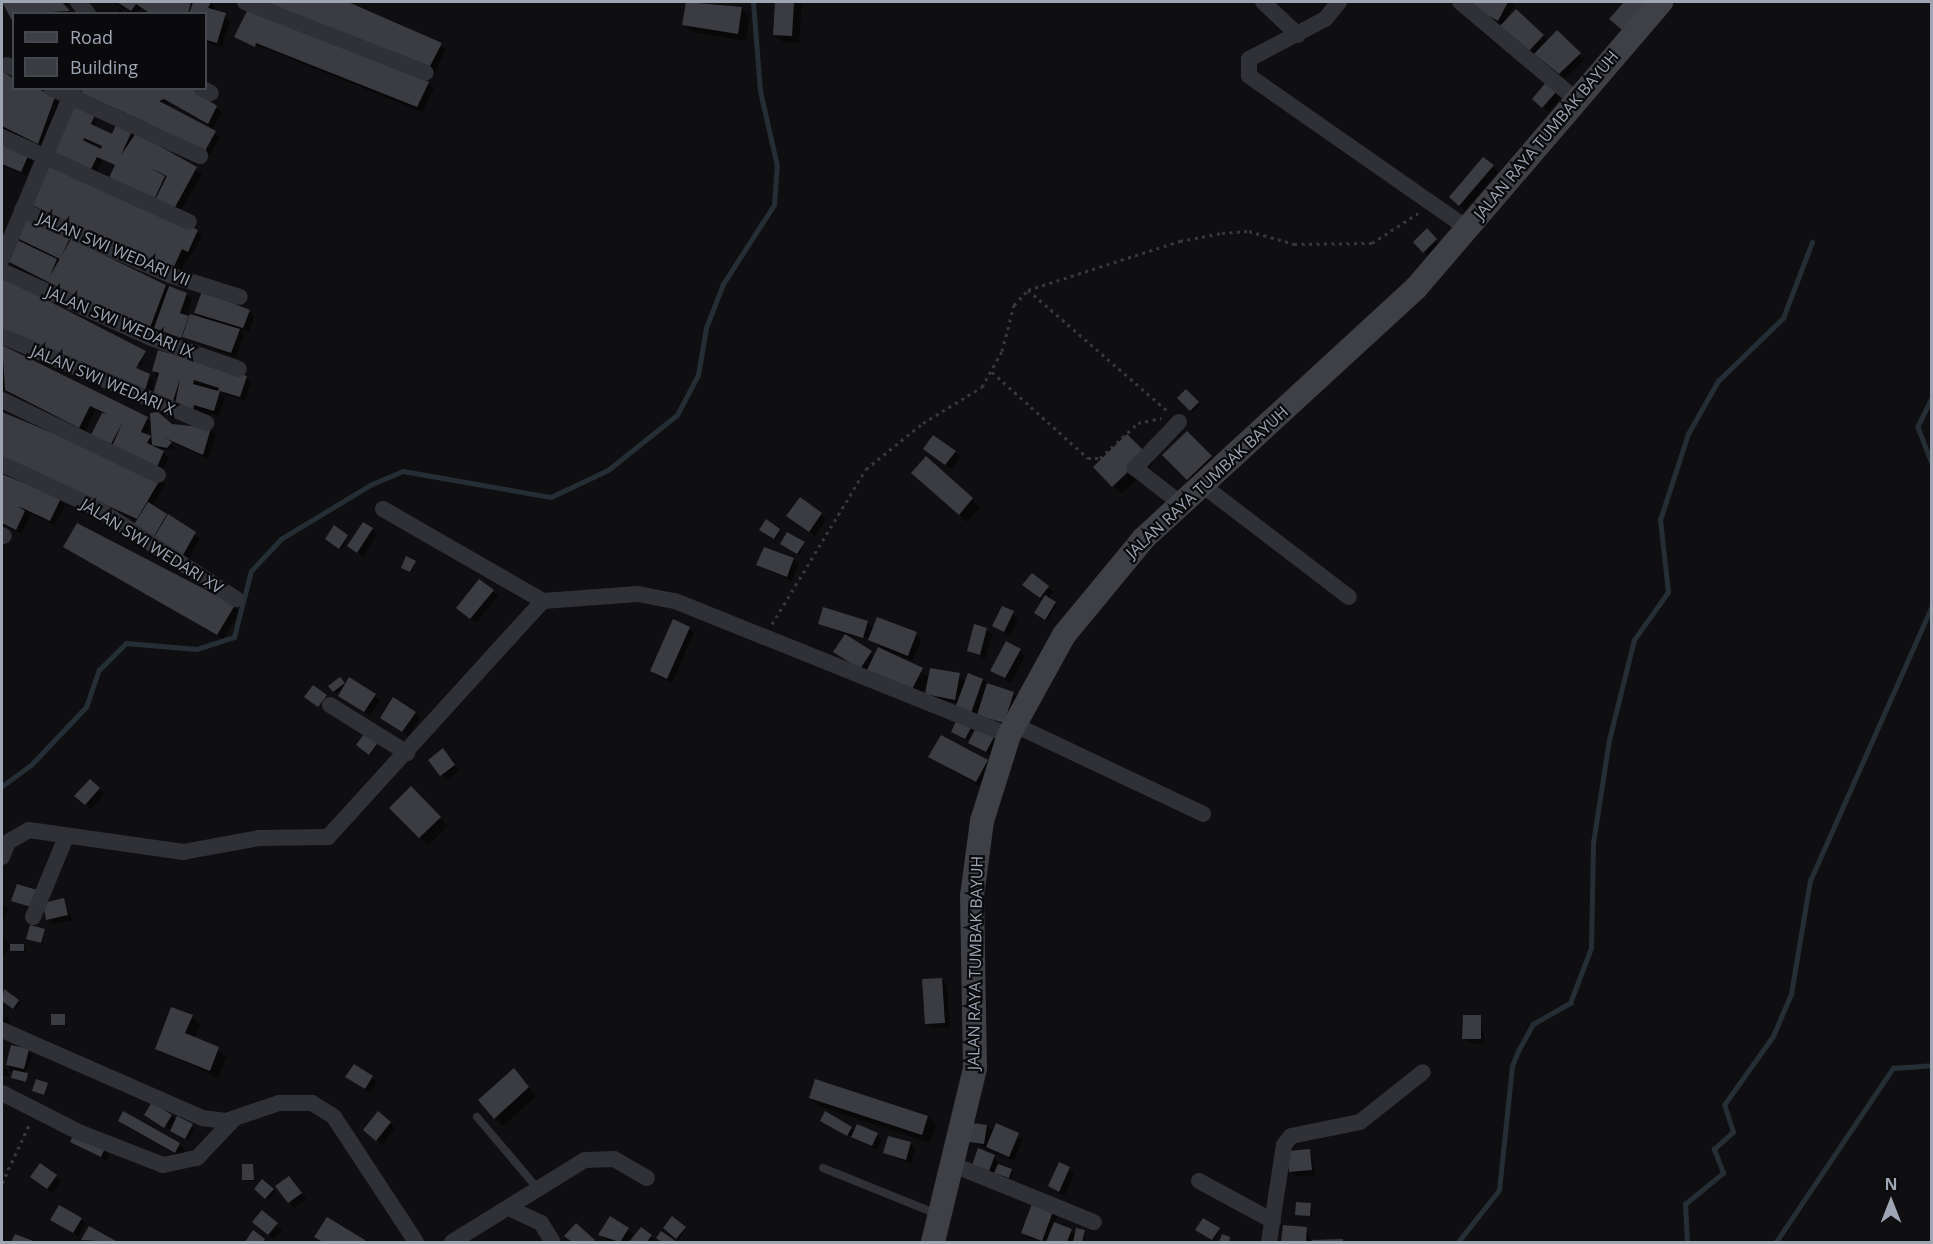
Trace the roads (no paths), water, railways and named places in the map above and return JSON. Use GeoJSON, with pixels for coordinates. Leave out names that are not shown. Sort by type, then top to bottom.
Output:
{"type":"FeatureCollection","features":[{"type":"Feature","properties":{"kind":"street"},"geometry":{"type":"LineString","coordinates":[[245,2],[426,73]]}},
{"type":"Feature","properties":{"kind":"street"},"geometry":{"type":"LineString","coordinates":[[1263,2],[1298,35]]}},
{"type":"Feature","properties":{"kind":"street"},"geometry":{"type":"LineString","coordinates":[[1340,2],[1325,19],[1249,59],[1249,76],[1467,228]]}},
{"type":"Feature","properties":{"kind":"street"},"geometry":{"type":"LineString","coordinates":[[1460,2],[1574,98]]}},
{"type":"Feature","properties":{"kind":"street","name":"JALAN RAYA TUMBAK BAYUH"},"geometry":{"type":"LineString","coordinates":[[933,1242],[954,1165],[975,1068],[976,850],[1012,730],[1064,635],[1107,578],[1180,504],[1373,333],[1467,228],[1574,98],[1662,2]]}},
{"type":"Feature","properties":{"kind":"street"},"geometry":{"type":"LineString","coordinates":[[2,259],[72,93],[200,156]]}},
{"type":"Feature","properties":{"kind":"street"},"geometry":{"type":"LineString","coordinates":[[2,137],[189,222]]}},
{"type":"Feature","properties":{"kind":"street","name":"JALAN SWI WEDARI VII"},"geometry":{"type":"LineString","coordinates":[[22,210],[170,275],[240,297]]}},
{"type":"Feature","properties":{"kind":"street","name":"JALAN SWI WEDARI IX"},"geometry":{"type":"LineString","coordinates":[[2,271],[151,338],[239,369]]}},
{"type":"Feature","properties":{"kind":"street","name":"JALAN SWI WEDARI X"},"geometry":{"type":"LineString","coordinates":[[2,336],[206,423]]}},
{"type":"Feature","properties":{"kind":"street"},"geometry":{"type":"LineString","coordinates":[[2,400],[158,475]]}},
{"type":"Feature","properties":{"kind":"street"},"geometry":{"type":"LineString","coordinates":[[1179,422],[1135,468],[1180,504]]}},
{"type":"Feature","properties":{"kind":"street","name":"JALAN SWI WEDARI XV"},"geometry":{"type":"LineString","coordinates":[[2,464],[100,510],[236,599]]}},
{"type":"Feature","properties":{"kind":"street"},"geometry":{"type":"LineString","coordinates":[[1201,484],[1349,597]]}},
{"type":"Feature","properties":{"kind":"street"},"geometry":{"type":"LineString","coordinates":[[383,509],[543,601],[638,594],[675,601],[763,638],[1012,730],[1203,814]]}},
{"type":"Feature","properties":{"kind":"street"},"geometry":{"type":"LineString","coordinates":[[2,857],[18,833],[183,852],[259,838],[328,837],[407,753],[543,601]]}},
{"type":"Feature","properties":{"kind":"street"},"geometry":{"type":"LineString","coordinates":[[330,705],[407,753]]}},
{"type":"Feature","properties":{"kind":"street"},"geometry":{"type":"LineString","coordinates":[[33,917],[66,837]]}},
{"type":"Feature","properties":{"kind":"street"},"geometry":{"type":"LineString","coordinates":[[2,1030],[202,1118],[234,1119],[297,1100],[334,1117],[416,1242]]}},
{"type":"Feature","properties":{"kind":"street"},"geometry":{"type":"LineString","coordinates":[[1269,1242],[1284,1145],[1291,1136],[1360,1122],[1423,1072]]}},
{"type":"Feature","properties":{"kind":"street"},"geometry":{"type":"LineString","coordinates":[[2,1093],[36,1108],[81,1133],[163,1165],[197,1158],[234,1119]]}},
{"type":"Feature","properties":{"kind":"street"},"geometry":{"type":"LineString","coordinates":[[452,1242],[513,1210],[540,1190],[600,1157],[647,1178]]}},
{"type":"Feature","properties":{"kind":"street"},"geometry":{"type":"LineString","coordinates":[[954,1165],[1094,1222]]}},
{"type":"Feature","properties":{"kind":"street"},"geometry":{"type":"LineString","coordinates":[[1199,1181],[1273,1221]]}},
{"type":"Feature","properties":{"kind":"street"},"geometry":{"type":"LineString","coordinates":[[513,1210],[541,1223],[554,1242]]}},
{"type":"Feature","properties":{"kind":"lane"},"geometry":{"type":"LineString","coordinates":[[477,1117],[540,1190]]}},
{"type":"Feature","properties":{"kind":"lane"},"geometry":{"type":"LineString","coordinates":[[823,1168],[941,1215]]}},
{"type":"Feature","properties":{"kind":"waterway"},"geometry":{"type":"LineString","coordinates":[[2,786],[31,765],[86,707],[99,670],[126,643],[197,649],[234,637],[251,571],[281,539],[370,485],[403,471],[551,497],[608,470],[677,415],[698,375],[706,328],[723,284],[774,205],[777,166],[760,91],[753,2]]}},
{"type":"Feature","properties":{"kind":"waterway"},"geometry":{"type":"LineString","coordinates":[[1458,1242],[1499,1190],[1512,1066],[1518,1051],[1533,1024],[1570,1003],[1591,948],[1593,843],[1609,740],[1634,640],[1668,592],[1660,520],[1688,434],[1718,381],[1783,318],[1812,242]]}},
{"type":"Feature","properties":{"kind":"waterway"},"geometry":{"type":"LineString","coordinates":[[1932,398],[1918,427],[1932,463]]}},
{"type":"Feature","properties":{"kind":"waterway"},"geometry":{"type":"LineString","coordinates":[[1687,1242],[1685,1204],[1723,1173],[1714,1149],[1733,1132],[1724,1105],[1773,1036],[1791,994],[1810,881],[1932,606]]}},
{"type":"Feature","properties":{"kind":"waterway"},"geometry":{"type":"LineString","coordinates":[[1776,1242],[1893,1068],[1932,1065]]}}]}
